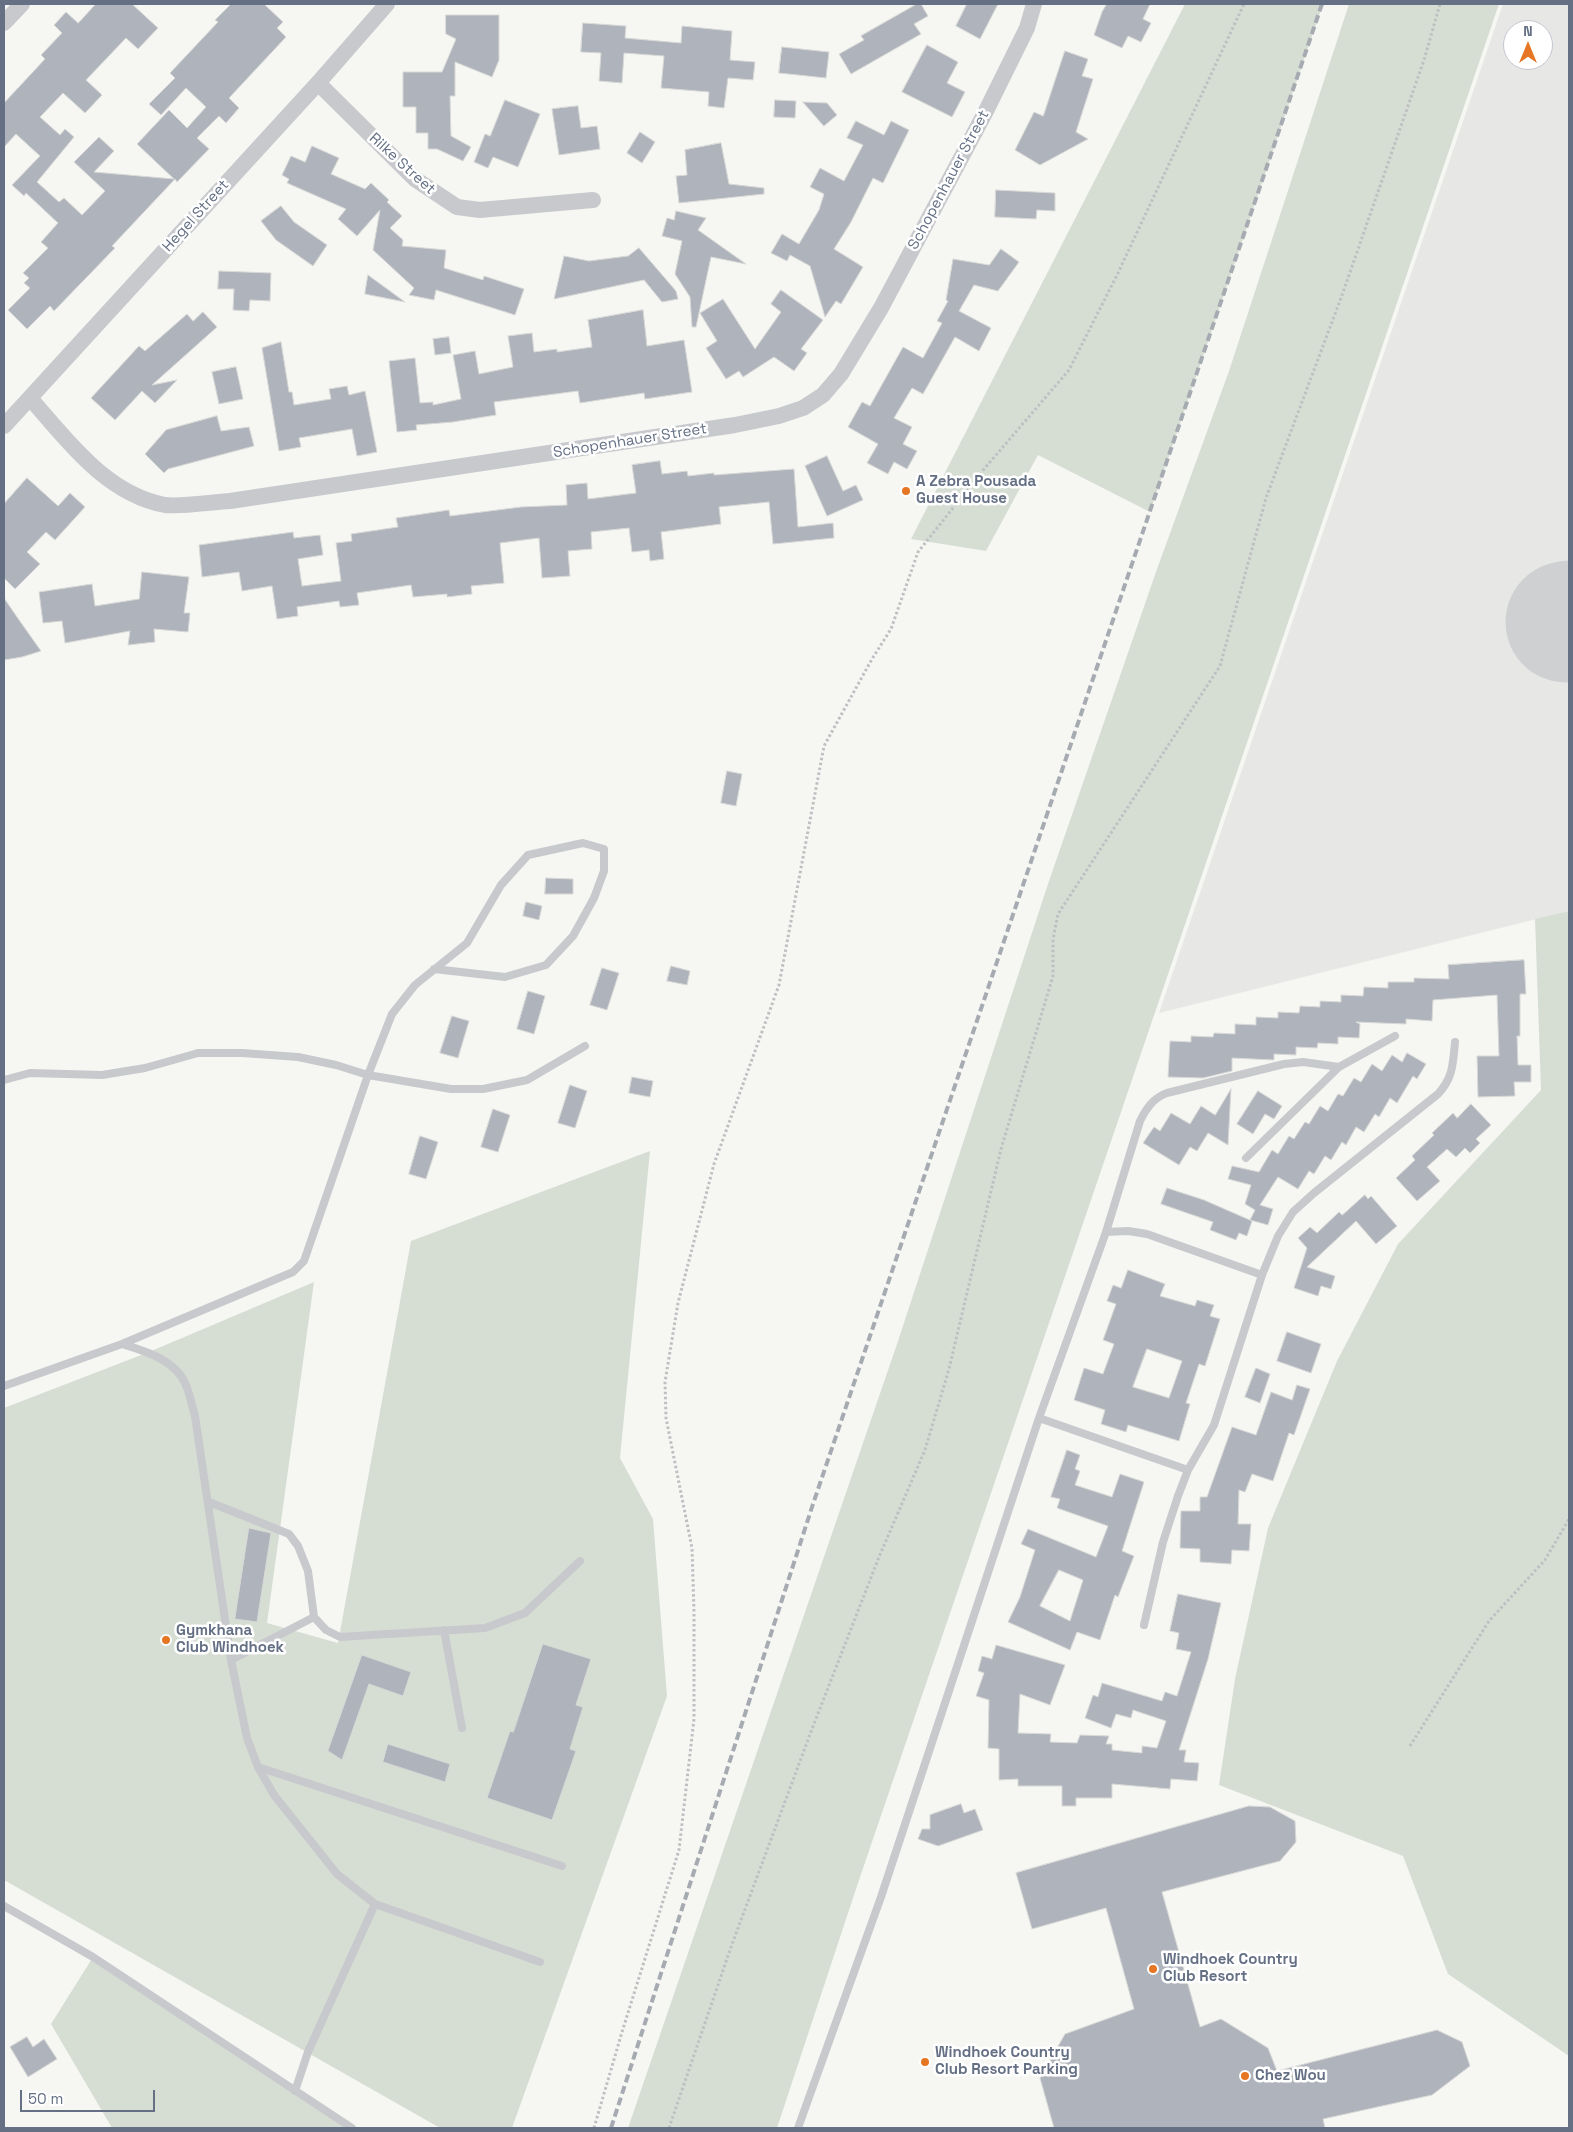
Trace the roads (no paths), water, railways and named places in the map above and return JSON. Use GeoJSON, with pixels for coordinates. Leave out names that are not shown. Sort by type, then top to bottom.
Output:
{"type":"FeatureCollection","features":[{"type":"Feature","properties":{"kind":"street"},"geometry":{"type":"LineString","coordinates":[[4,23],[22,4]]}},
{"type":"Feature","properties":{"kind":"street","name":"Hegel Street"},"geometry":{"type":"LineString","coordinates":[[4,426],[318,84],[387,4]]}},
{"type":"Feature","properties":{"kind":"street","name":"Schopenhauer Street"},"geometry":{"type":"LineString","coordinates":[[30,398],[99,473],[136,497],[167,505],[230,501],[616,444],[735,425],[779,416],[802,408],[823,395],[841,374],[881,308],[989,105],[1026,28],[1034,4]]}},
{"type":"Feature","properties":{"kind":"street","name":"Rilke Street"},"geometry":{"type":"LineString","coordinates":[[318,84],[415,179],[457,207],[480,210],[593,200]]}},
{"type":"Feature","properties":{"kind":"lane"},"geometry":{"type":"LineString","coordinates":[[4,1386],[122,1344],[293,1272],[304,1261],[368,1075],[392,1014],[415,985],[434,969],[467,943],[501,885],[528,855],[583,843],[604,849],[604,871],[594,898],[573,936],[546,965],[505,977],[434,969]]}},
{"type":"Feature","properties":{"kind":"lane"},"geometry":{"type":"LineString","coordinates":[[1246,1158],[1339,1067],[1395,1036]]}},
{"type":"Feature","properties":{"kind":"lane"},"geometry":{"type":"LineString","coordinates":[[1144,1625],[1163,1542],[1188,1470],[1214,1425],[1262,1275],[1278,1236],[1293,1212],[1314,1193],[1438,1094],[1448,1083],[1453,1066],[1455,1042]]}},
{"type":"Feature","properties":{"kind":"lane"},"geometry":{"type":"LineString","coordinates":[[4,1080],[30,1073],[102,1075],[146,1068],[198,1054],[298,1057],[336,1065],[368,1075],[451,1089],[483,1089],[527,1080],[586,1046]]}},
{"type":"Feature","properties":{"kind":"lane"},"geometry":{"type":"LineString","coordinates":[[798,2128],[882,1897],[1039,1418],[1106,1232],[1140,1121],[1151,1103],[1161,1095],[1284,1064],[1303,1062],[1339,1067]]}},
{"type":"Feature","properties":{"kind":"lane"},"geometry":{"type":"LineString","coordinates":[[1106,1232],[1128,1231],[1147,1234],[1262,1275]]}},
{"type":"Feature","properties":{"kind":"lane"},"geometry":{"type":"LineString","coordinates":[[122,1344],[148,1352],[178,1370],[186,1385],[195,1416],[231,1660],[248,1738],[258,1767],[274,1795],[337,1874],[375,1904],[540,1962]]}},
{"type":"Feature","properties":{"kind":"lane"},"geometry":{"type":"LineString","coordinates":[[1039,1418],[1188,1470]]}},
{"type":"Feature","properties":{"kind":"lane"},"geometry":{"type":"LineString","coordinates":[[209,1502],[289,1534],[298,1546],[308,1571],[314,1617],[326,1630],[340,1637],[485,1628],[525,1613],[580,1561]]}},
{"type":"Feature","properties":{"kind":"lane"},"geometry":{"type":"LineString","coordinates":[[231,1660],[314,1617]]}},
{"type":"Feature","properties":{"kind":"lane"},"geometry":{"type":"LineString","coordinates":[[444,1630],[462,1728]]}},
{"type":"Feature","properties":{"kind":"lane"},"geometry":{"type":"LineString","coordinates":[[258,1767],[562,1866]]}},
{"type":"Feature","properties":{"kind":"lane"},"geometry":{"type":"LineString","coordinates":[[295,2091],[308,2052],[375,1904]]}},
{"type":"Feature","properties":{"kind":"lane"},"geometry":{"type":"LineString","coordinates":[[4,1906],[93,1957],[352,2128]]}},
{"type":"Feature","properties":{"kind":"railway"},"geometry":{"type":"LineString","coordinates":[[611,2128],[813,1504],[1322,4]]}},
{"type":"Feature","properties":{"kind":"place","name":"A Zebra Pousada Guest House"},"geometry":{"type":"Point","coordinates":[906,491]}},
{"type":"Feature","properties":{"kind":"place","name":"Gymkhana Club Windhoek"},"geometry":{"type":"Point","coordinates":[166,1640]}},
{"type":"Feature","properties":{"kind":"place","name":"Windhoek Country Club Resort"},"geometry":{"type":"Point","coordinates":[1153,1969]}},
{"type":"Feature","properties":{"kind":"place","name":"Windhoek Country Club Resort Parking"},"geometry":{"type":"Point","coordinates":[925,2062]}},
{"type":"Feature","properties":{"kind":"place","name":"Chez Wou"},"geometry":{"type":"Point","coordinates":[1245,2076]}}]}
